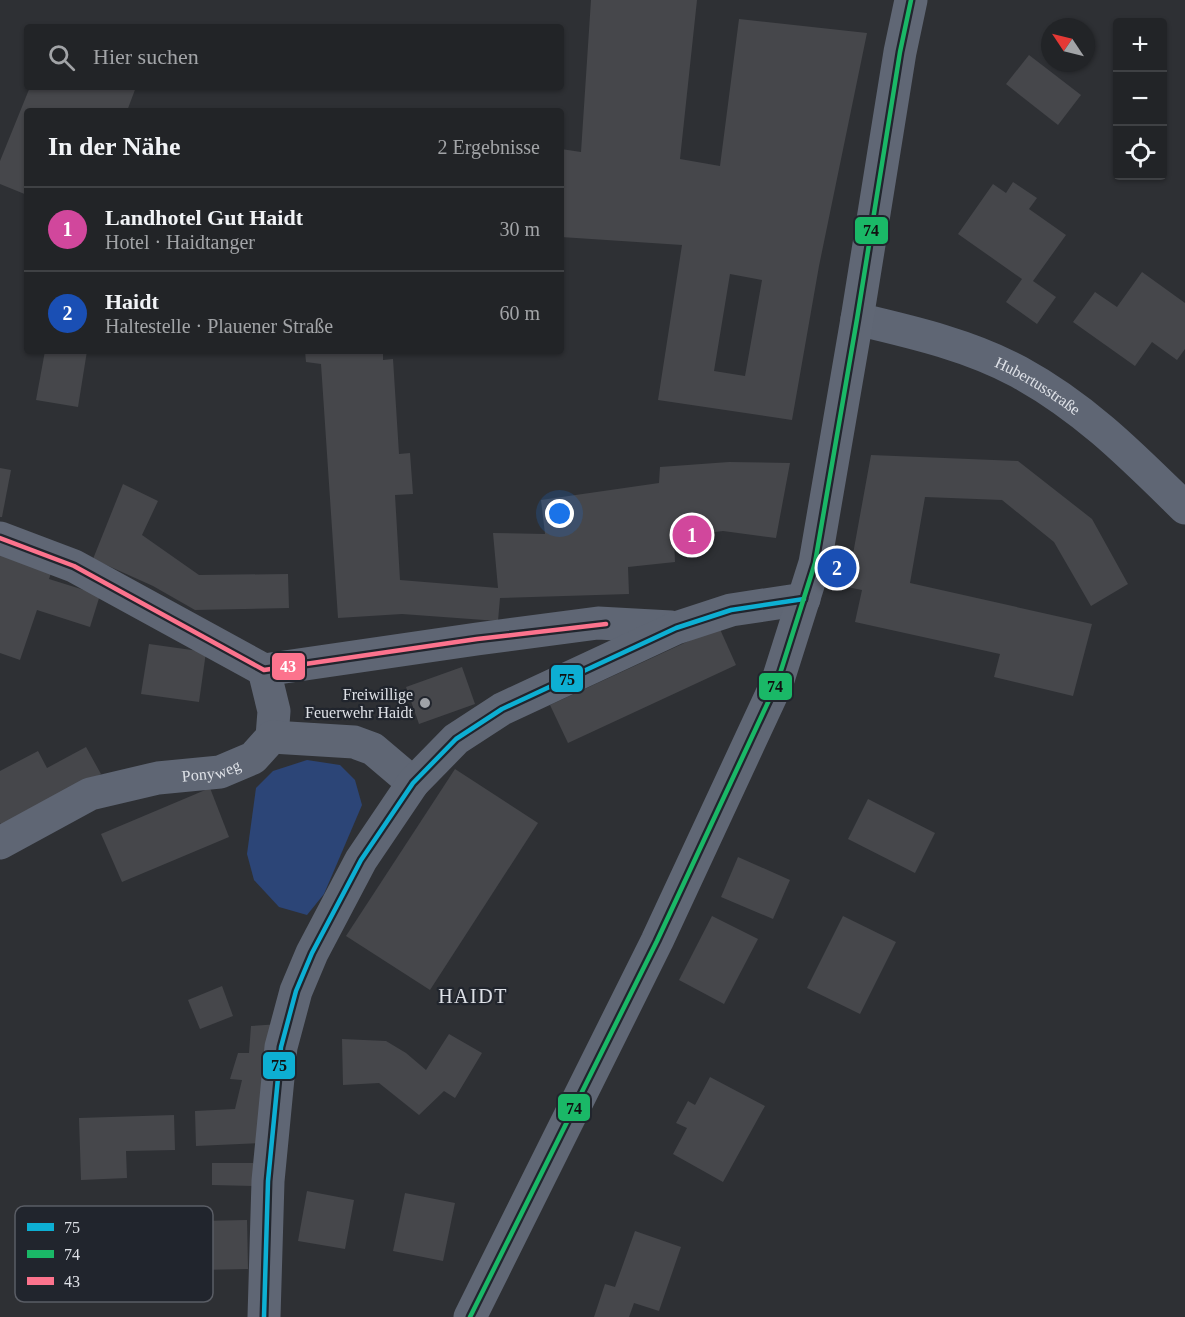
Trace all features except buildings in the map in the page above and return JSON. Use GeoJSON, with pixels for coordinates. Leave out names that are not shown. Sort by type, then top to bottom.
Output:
{"type":"FeatureCollection","features":[{"type":"Feature","properties":{"kind":"main road"},"geometry":{"type":"LineString","coordinates":[[470,1317],[657,941],[777,683],[815,563],[857,319],[910,55],[911,0]]}},
{"type":"Feature","properties":{"kind":"street","name":"Hubertusstraße"},"geometry":{"type":"LineString","coordinates":[[857,319],[926,336],[971,351],[1018,371],[1075,407],[1118,442],[1185,508]]}},
{"type":"Feature","properties":{"kind":"street"},"geometry":{"type":"LineString","coordinates":[[0,538],[75,567],[264,670],[598,623],[676,628]]}},
{"type":"Feature","properties":{"kind":"street"},"geometry":{"type":"LineString","coordinates":[[264,1317],[268,1181],[280,1047],[296,991],[312,953],[361,860],[413,783],[456,739],[502,709],[676,628],[731,610],[804,599]]}},
{"type":"Feature","properties":{"kind":"street"},"geometry":{"type":"LineString","coordinates":[[264,670],[274,711],[273,738],[354,742],[373,749],[413,783]]}},
{"type":"Feature","properties":{"kind":"street","name":"Ponyweg"},"geometry":{"type":"LineString","coordinates":[[0,843],[90,794],[158,778],[220,772],[254,758],[273,738]]}},
{"type":"Feature","properties":{"kind":"water"},"geometry":{"type":"Polygon","coordinates":[[[307,760],[340,765],[355,780],[362,805],[324,894],[307,915],[279,907],[254,880],[247,854],[256,788],[273,771],[307,760]]]}},
{"type":"Feature","properties":{"kind":"transit line","name":"74"},"geometry":{"type":"LineString","coordinates":[[470,1317],[657,941],[777,683],[815,563],[900,52],[911,0]]}},
{"type":"Feature","properties":{"kind":"transit line","name":"43"},"geometry":{"type":"LineString","coordinates":[[0,538],[74,566],[264,670],[477,639],[606,624]]}},
{"type":"Feature","properties":{"kind":"transit line","name":"75"},"geometry":{"type":"LineString","coordinates":[[264,1317],[268,1181],[281,1047],[296,991],[312,953],[361,860],[413,783],[456,739],[502,709],[676,628],[731,610],[804,599]]}},
{"type":"Feature","properties":{"kind":"place","name":"Landhotel Gut Haidt"},"geometry":{"type":"Point","coordinates":[692,535]}},
{"type":"Feature","properties":{"kind":"place","name":"Haidt"},"geometry":{"type":"Point","coordinates":[837,568]}},
{"type":"Feature","properties":{"kind":"place","name":"Freiwillige Feuerwehr Haidt"},"geometry":{"type":"Point","coordinates":[425,703]}},
{"type":"Feature","properties":{"kind":"district","name":"HAIDT"},"geometry":{"type":"Point","coordinates":[473,996]}}]}
